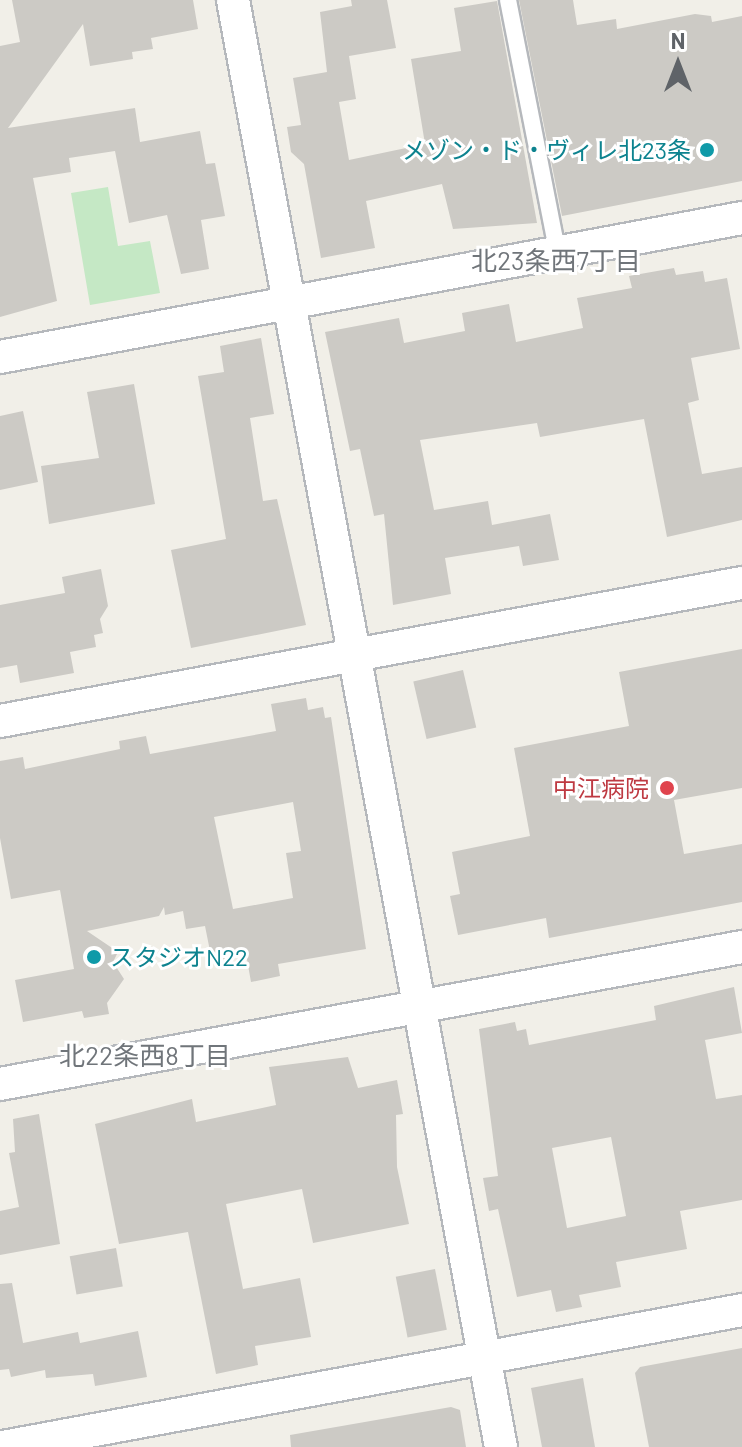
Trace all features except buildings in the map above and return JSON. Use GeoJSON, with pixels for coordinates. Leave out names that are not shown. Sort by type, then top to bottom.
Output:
{"type":"FeatureCollection","features":[{"type":"Feature","properties":{"kind":"street"},"geometry":{"type":"LineString","coordinates":[[233,0],[501,1447]]}},
{"type":"Feature","properties":{"kind":"street"},"geometry":{"type":"LineString","coordinates":[[0,357],[742,218]]}},
{"type":"Feature","properties":{"kind":"street"},"geometry":{"type":"LineString","coordinates":[[0,721],[742,583]]}},
{"type":"Feature","properties":{"kind":"street"},"geometry":{"type":"LineString","coordinates":[[0,1084],[742,947]]}},
{"type":"Feature","properties":{"kind":"street"},"geometry":{"type":"LineString","coordinates":[[3,1447],[742,1310]]}},
{"type":"Feature","properties":{"kind":"lane"},"geometry":{"type":"LineString","coordinates":[[508,0],[558,254]]}},
{"type":"Feature","properties":{"kind":"green space"},"geometry":{"type":"Polygon","coordinates":[[[108,187],[118,246],[150,241],[160,293],[90,305],[71,193],[108,187]]]}},
{"type":"Feature","properties":{"kind":"place","name":"メゾン・ド・ヴィレ北23条"},"geometry":{"type":"Point","coordinates":[707,150]}},
{"type":"Feature","properties":{"kind":"place","name":"中江病院"},"geometry":{"type":"Point","coordinates":[667,788]}},
{"type":"Feature","properties":{"kind":"place","name":"スタジオN22"},"geometry":{"type":"Point","coordinates":[94,957]}},
{"type":"Feature","properties":{"kind":"district","name":"北23条西7丁目"},"geometry":{"type":"Point","coordinates":[556,260]}},
{"type":"Feature","properties":{"kind":"district","name":"北22条西8丁目"},"geometry":{"type":"Point","coordinates":[145,1055]}}]}
